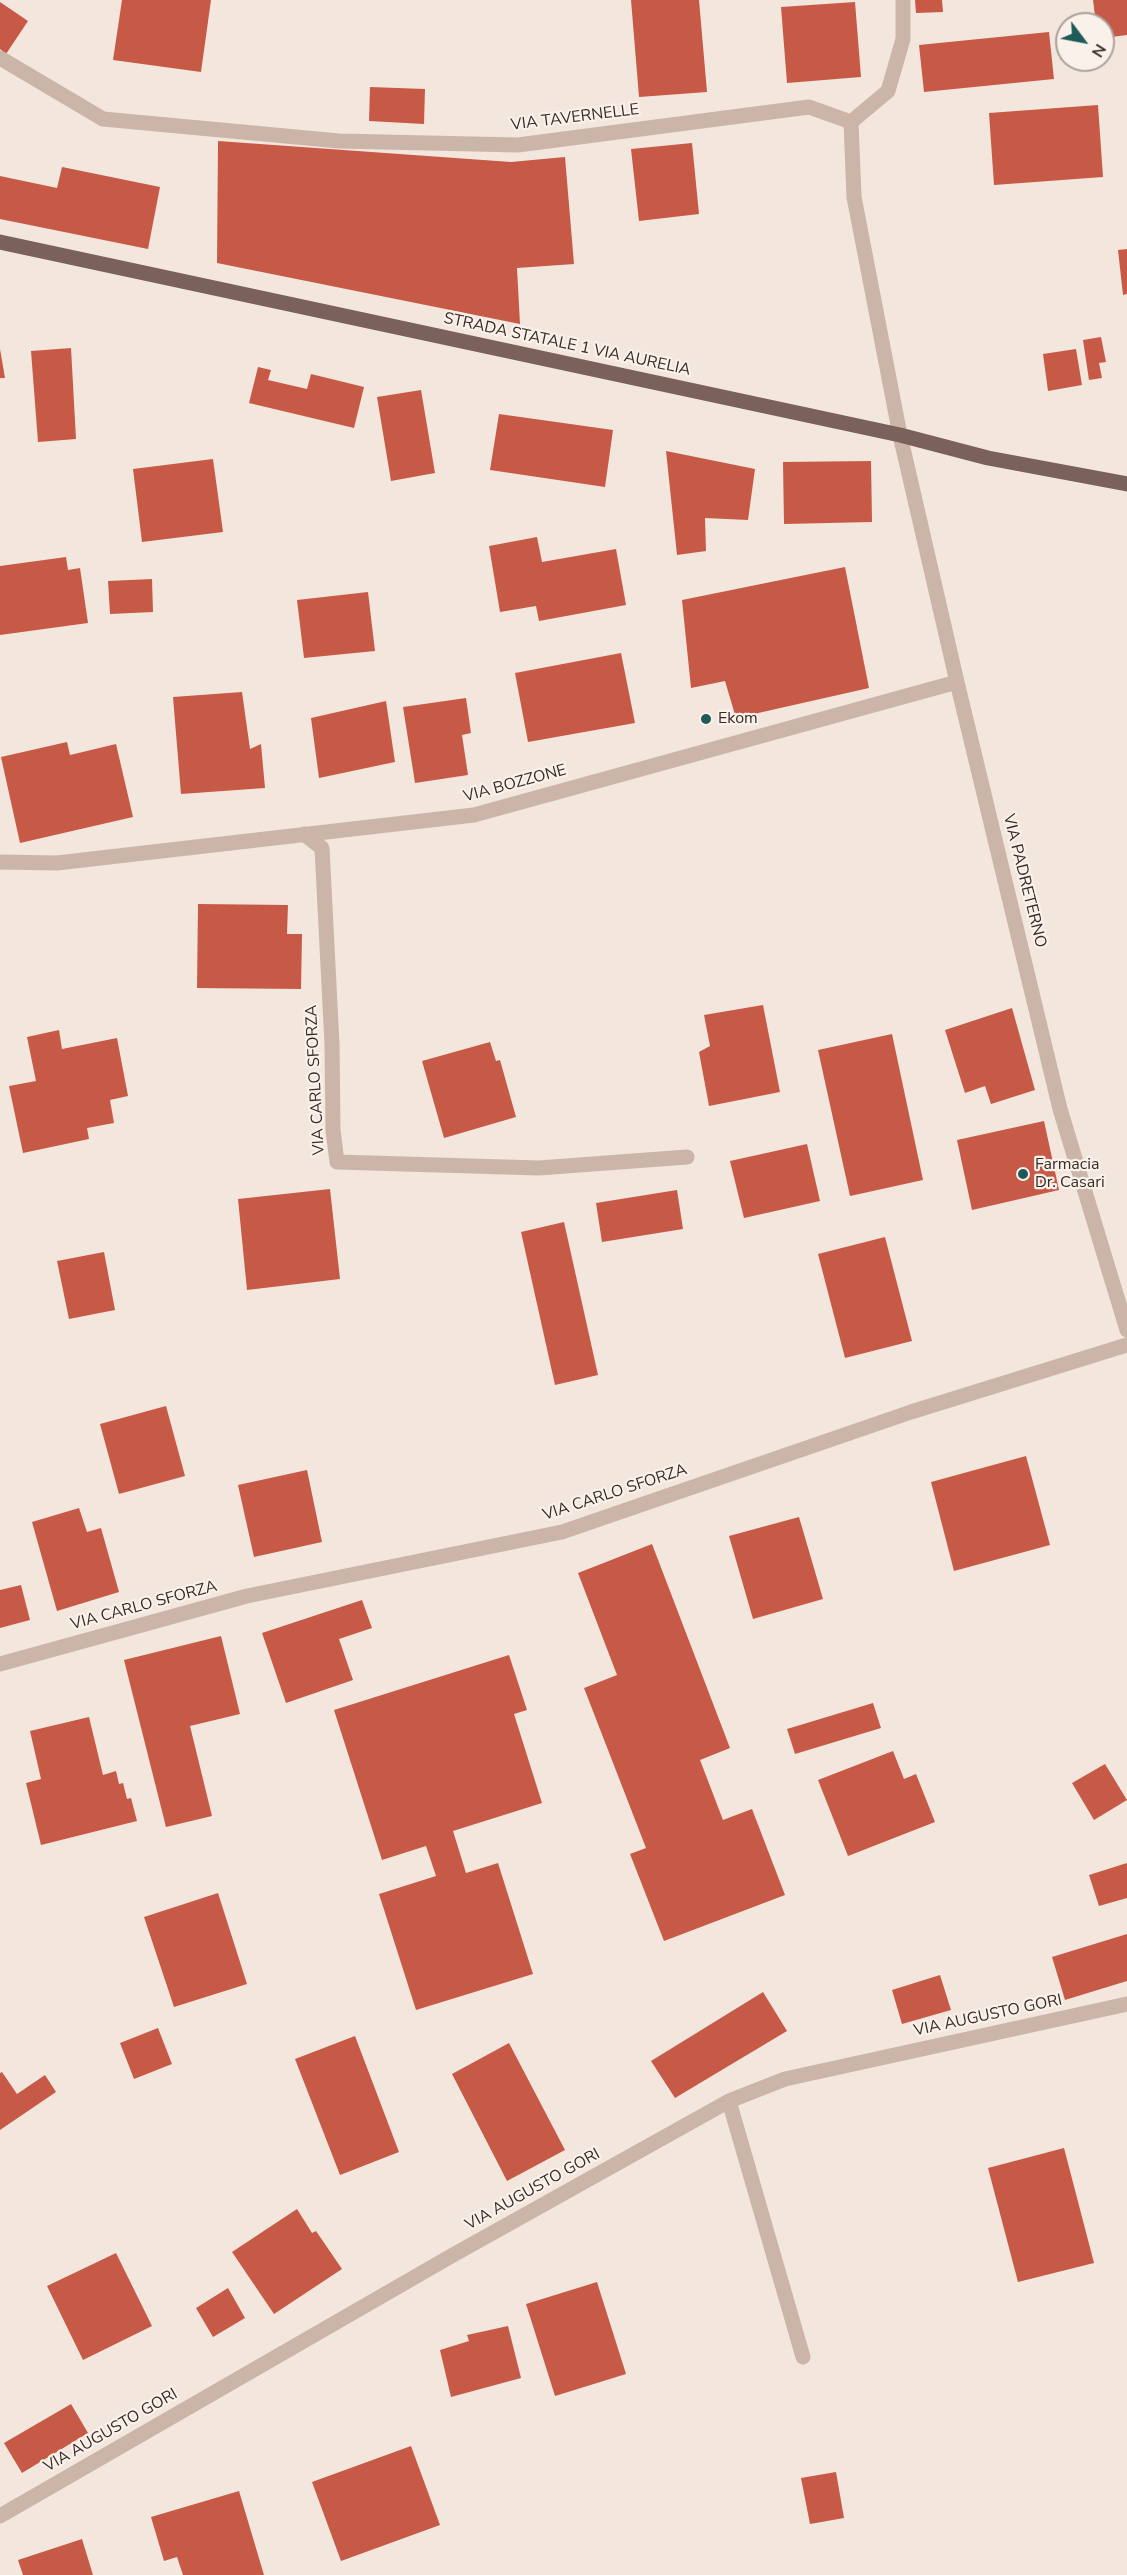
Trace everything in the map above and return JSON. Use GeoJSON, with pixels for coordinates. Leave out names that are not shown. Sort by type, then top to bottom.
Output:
{"type":"FeatureCollection","features":[{"type":"Feature","properties":{"kind":"main road","name":"STRADA STATALE 1 VIA AURELIA"},"geometry":{"type":"LineString","coordinates":[[0,242],[900,435],[988,458],[1127,484]]}},
{"type":"Feature","properties":{"kind":"street"},"geometry":{"type":"LineString","coordinates":[[900,435],[854,196],[851,122],[888,91],[903,39],[903,0]]}},
{"type":"Feature","properties":{"kind":"street","name":"VIA TAVERNELLE"},"geometry":{"type":"LineString","coordinates":[[0,58],[103,119],[339,141],[518,145],[809,107],[851,122]]}},
{"type":"Feature","properties":{"kind":"street","name":"VIA PADRETERNO"},"geometry":{"type":"LineString","coordinates":[[900,435],[1060,1109],[1127,1330]]}},
{"type":"Feature","properties":{"kind":"street","name":"VIA BOZZONE"},"geometry":{"type":"LineString","coordinates":[[0,862],[57,863],[474,815],[957,682]]}},
{"type":"Feature","properties":{"kind":"street","name":"VIA CARLO SFORZA"},"geometry":{"type":"LineString","coordinates":[[304,834],[322,848],[332,1044],[333,1130],[337,1162],[539,1168],[687,1157]]}},
{"type":"Feature","properties":{"kind":"street","name":"VIA CARLO SFORZA"},"geometry":{"type":"LineString","coordinates":[[0,1664],[247,1596],[562,1533],[911,1412],[1127,1345]]}},
{"type":"Feature","properties":{"kind":"street","name":"VIA AUGUSTO GORI"},"geometry":{"type":"LineString","coordinates":[[0,2516],[433,2267],[729,2102],[785,2079],[1127,2004]]}},
{"type":"Feature","properties":{"kind":"street"},"geometry":{"type":"LineString","coordinates":[[729,2102],[803,2357]]}},
{"type":"Feature","properties":{"kind":"building"},"geometry":{"type":"Polygon","coordinates":[[[122,0],[211,0],[201,72],[113,60],[122,0]]]}},
{"type":"Feature","properties":{"kind":"building"},"geometry":{"type":"Polygon","coordinates":[[[631,0],[699,0],[707,92],[639,97],[631,0]]]}},
{"type":"Feature","properties":{"kind":"building"},"geometry":{"type":"Polygon","coordinates":[[[915,0],[942,0],[943,12],[916,13],[915,0]]]}},
{"type":"Feature","properties":{"kind":"building"},"geometry":{"type":"Polygon","coordinates":[[[1093,0],[1127,0],[1127,35],[1115,36],[1115,12],[1094,12],[1093,0]]]}},
{"type":"Feature","properties":{"kind":"building"},"geometry":{"type":"Polygon","coordinates":[[[0,2],[28,21],[6,54],[0,49],[0,2]]]}},
{"type":"Feature","properties":{"kind":"building"},"geometry":{"type":"Polygon","coordinates":[[[855,2],[861,77],[787,83],[781,7],[855,2]]]}},
{"type":"Feature","properties":{"kind":"building"},"geometry":{"type":"Polygon","coordinates":[[[1049,32],[1054,79],[924,92],[919,45],[1049,32]]]}},
{"type":"Feature","properties":{"kind":"building"},"geometry":{"type":"Polygon","coordinates":[[[370,87],[425,89],[424,124],[369,121],[370,87]]]}},
{"type":"Feature","properties":{"kind":"building"},"geometry":{"type":"Polygon","coordinates":[[[1098,105],[1103,177],[994,185],[989,113],[1098,105]]]}},
{"type":"Feature","properties":{"kind":"building"},"geometry":{"type":"Polygon","coordinates":[[[218,141],[511,162],[565,157],[574,264],[517,268],[520,324],[217,263],[218,141]]]}},
{"type":"Feature","properties":{"kind":"building"},"geometry":{"type":"Polygon","coordinates":[[[692,143],[699,214],[639,221],[631,149],[692,143]]]}},
{"type":"Feature","properties":{"kind":"building"},"geometry":{"type":"Polygon","coordinates":[[[62,167],[160,187],[148,249],[0,219],[0,176],[57,188],[62,167]]]}},
{"type":"Feature","properties":{"kind":"building"},"geometry":{"type":"Polygon","coordinates":[[[1127,249],[1127,294],[1123,295],[1118,250],[1127,249]]]}},
{"type":"Feature","properties":{"kind":"building"},"geometry":{"type":"Polygon","coordinates":[[[1101,337],[1106,362],[1099,363],[1102,378],[1089,380],[1083,340],[1101,337]]]}},
{"type":"Feature","properties":{"kind":"building"},"geometry":{"type":"Polygon","coordinates":[[[71,348],[76,439],[38,442],[31,351],[71,348]]]}},
{"type":"Feature","properties":{"kind":"building"},"geometry":{"type":"Polygon","coordinates":[[[0,349],[5,378],[0,378],[0,349]]]}},
{"type":"Feature","properties":{"kind":"building"},"geometry":{"type":"Polygon","coordinates":[[[1076,349],[1082,385],[1048,391],[1043,354],[1076,349]]]}},
{"type":"Feature","properties":{"kind":"building"},"geometry":{"type":"Polygon","coordinates":[[[258,367],[271,370],[268,380],[307,389],[311,374],[364,387],[354,428],[249,403],[258,367]]]}},
{"type":"Feature","properties":{"kind":"building"},"geometry":{"type":"Polygon","coordinates":[[[421,390],[435,473],[391,481],[377,397],[421,390]]]}},
{"type":"Feature","properties":{"kind":"building"},"geometry":{"type":"Polygon","coordinates":[[[499,414],[613,430],[605,487],[490,470],[499,414]]]}},
{"type":"Feature","properties":{"kind":"building"},"geometry":{"type":"Polygon","coordinates":[[[666,451],[755,469],[748,520],[705,518],[706,551],[677,555],[666,451]]]}},
{"type":"Feature","properties":{"kind":"building"},"geometry":{"type":"Polygon","coordinates":[[[213,459],[223,532],[142,542],[133,469],[213,459]]]}},
{"type":"Feature","properties":{"kind":"building"},"geometry":{"type":"Polygon","coordinates":[[[871,461],[872,522],[784,524],[783,462],[871,461]]]}},
{"type":"Feature","properties":{"kind":"building"},"geometry":{"type":"Polygon","coordinates":[[[537,537],[542,562],[616,549],[626,605],[539,621],[536,606],[500,612],[489,546],[537,537]]]}},
{"type":"Feature","properties":{"kind":"building"},"geometry":{"type":"Polygon","coordinates":[[[66,557],[68,570],[80,568],[88,623],[0,635],[0,566],[66,557]]]}},
{"type":"Feature","properties":{"kind":"building"},"geometry":{"type":"Polygon","coordinates":[[[845,567],[869,688],[736,718],[725,681],[691,688],[682,600],[845,567]]]}},
{"type":"Feature","properties":{"kind":"building"},"geometry":{"type":"Polygon","coordinates":[[[152,579],[153,612],[110,614],[108,581],[152,579]]]}},
{"type":"Feature","properties":{"kind":"building"},"geometry":{"type":"Polygon","coordinates":[[[368,592],[375,651],[304,658],[297,600],[368,592]]]}},
{"type":"Feature","properties":{"kind":"building"},"geometry":{"type":"Polygon","coordinates":[[[621,653],[635,723],[528,742],[515,673],[621,653]]]}},
{"type":"Feature","properties":{"kind":"building"},"geometry":{"type":"Polygon","coordinates":[[[242,692],[250,749],[261,744],[265,788],[181,794],[173,697],[242,692]]]}},
{"type":"Feature","properties":{"kind":"building"},"geometry":{"type":"Polygon","coordinates":[[[466,698],[471,733],[462,735],[468,775],[415,783],[403,707],[466,698]]]}},
{"type":"Feature","properties":{"kind":"building"},"geometry":{"type":"Polygon","coordinates":[[[386,701],[395,762],[319,778],[311,718],[386,701]]]}},
{"type":"Feature","properties":{"kind":"building"},"geometry":{"type":"Polygon","coordinates":[[[67,742],[70,755],[116,744],[133,817],[20,843],[1,757],[67,742]]]}},
{"type":"Feature","properties":{"kind":"building"},"geometry":{"type":"Polygon","coordinates":[[[198,904],[288,905],[287,934],[302,934],[301,989],[197,988],[198,904]]]}},
{"type":"Feature","properties":{"kind":"building"},"geometry":{"type":"Polygon","coordinates":[[[763,1005],[780,1092],[709,1106],[699,1052],[710,1046],[704,1015],[763,1005]]]}},
{"type":"Feature","properties":{"kind":"building"},"geometry":{"type":"Polygon","coordinates":[[[1012,1008],[1035,1090],[991,1104],[985,1086],[965,1093],[945,1030],[1012,1008]]]}},
{"type":"Feature","properties":{"kind":"building"},"geometry":{"type":"Polygon","coordinates":[[[59,1030],[62,1049],[117,1038],[128,1096],[110,1100],[114,1123],[87,1128],[89,1139],[23,1153],[9,1086],[36,1081],[27,1037],[59,1030]]]}},
{"type":"Feature","properties":{"kind":"building"},"geometry":{"type":"Polygon","coordinates":[[[892,1034],[923,1180],[850,1196],[818,1050],[892,1034]]]}},
{"type":"Feature","properties":{"kind":"building"},"geometry":{"type":"Polygon","coordinates":[[[490,1042],[496,1061],[500,1060],[516,1117],[444,1138],[422,1061],[490,1042]]]}},
{"type":"Feature","properties":{"kind":"building"},"geometry":{"type":"Polygon","coordinates":[[[1044,1121],[1059,1190],[972,1210],[957,1140],[1044,1121]]]}},
{"type":"Feature","properties":{"kind":"building"},"geometry":{"type":"Polygon","coordinates":[[[807,1144],[820,1201],[744,1218],[730,1161],[807,1144]]]}},
{"type":"Feature","properties":{"kind":"building"},"geometry":{"type":"Polygon","coordinates":[[[330,1189],[340,1279],[247,1290],[238,1199],[330,1189]]]}},
{"type":"Feature","properties":{"kind":"building"},"geometry":{"type":"Polygon","coordinates":[[[677,1190],[683,1229],[602,1242],[596,1203],[677,1190]]]}},
{"type":"Feature","properties":{"kind":"building"},"geometry":{"type":"Polygon","coordinates":[[[564,1222],[598,1375],[555,1385],[521,1232],[564,1222]]]}},
{"type":"Feature","properties":{"kind":"building"},"geometry":{"type":"Polygon","coordinates":[[[885,1237],[912,1341],[845,1358],[818,1254],[885,1237]]]}},
{"type":"Feature","properties":{"kind":"building"},"geometry":{"type":"Polygon","coordinates":[[[104,1252],[115,1310],[69,1319],[57,1261],[104,1252]]]}},
{"type":"Feature","properties":{"kind":"building"},"geometry":{"type":"Polygon","coordinates":[[[166,1406],[185,1476],[119,1494],[100,1424],[166,1406]]]}},
{"type":"Feature","properties":{"kind":"building"},"geometry":{"type":"Polygon","coordinates":[[[1026,1456],[1050,1545],[954,1571],[931,1482],[1026,1456]]]}},
{"type":"Feature","properties":{"kind":"building"},"geometry":{"type":"Polygon","coordinates":[[[307,1470],[322,1542],[254,1557],[238,1485],[307,1470]]]}},
{"type":"Feature","properties":{"kind":"building"},"geometry":{"type":"Polygon","coordinates":[[[79,1508],[87,1532],[101,1528],[119,1592],[57,1611],[32,1522],[79,1508]]]}},
{"type":"Feature","properties":{"kind":"building"},"geometry":{"type":"Polygon","coordinates":[[[799,1517],[823,1599],[753,1619],[729,1536],[799,1517]]]}},
{"type":"Feature","properties":{"kind":"building"},"geometry":{"type":"Polygon","coordinates":[[[652,1544],[730,1748],[700,1760],[723,1820],[752,1809],[785,1895],[664,1941],[630,1854],[646,1848],[584,1688],[617,1675],[578,1573],[652,1544]]]}},
{"type":"Feature","properties":{"kind":"building"},"geometry":{"type":"Polygon","coordinates":[[[21,1585],[30,1620],[0,1628],[0,1590],[21,1585]]]}},
{"type":"Feature","properties":{"kind":"building"},"geometry":{"type":"Polygon","coordinates":[[[362,1600],[372,1628],[339,1639],[353,1680],[286,1703],[262,1633],[362,1600]]]}},
{"type":"Feature","properties":{"kind":"building"},"geometry":{"type":"Polygon","coordinates":[[[221,1636],[240,1714],[190,1726],[212,1816],[166,1827],[124,1660],[221,1636]]]}},
{"type":"Feature","properties":{"kind":"building"},"geometry":{"type":"Polygon","coordinates":[[[509,1655],[527,1710],[514,1714],[542,1803],[453,1831],[466,1873],[498,1863],[533,1974],[416,2010],[379,1894],[436,1876],[426,1846],[382,1860],[334,1710],[509,1655]]]}},
{"type":"Feature","properties":{"kind":"building"},"geometry":{"type":"Polygon","coordinates":[[[873,1703],[881,1728],[795,1754],[787,1729],[873,1703]]]}},
{"type":"Feature","properties":{"kind":"building"},"geometry":{"type":"Polygon","coordinates":[[[89,1717],[103,1775],[116,1771],[119,1784],[123,1783],[127,1799],[131,1798],[137,1821],[41,1845],[26,1783],[41,1779],[30,1731],[89,1717]]]}},
{"type":"Feature","properties":{"kind":"building"},"geometry":{"type":"Polygon","coordinates":[[[893,1751],[904,1779],[916,1774],[935,1822],[848,1856],[818,1780],[893,1751]]]}},
{"type":"Feature","properties":{"kind":"building"},"geometry":{"type":"Polygon","coordinates":[[[1105,1764],[1127,1800],[1094,1820],[1072,1783],[1105,1764]]]}},
{"type":"Feature","properties":{"kind":"building"},"geometry":{"type":"Polygon","coordinates":[[[1127,1863],[1127,1898],[1099,1906],[1089,1875],[1127,1863]]]}},
{"type":"Feature","properties":{"kind":"building"},"geometry":{"type":"Polygon","coordinates":[[[218,1893],[247,1984],[174,2007],[144,1917],[218,1893]]]}},
{"type":"Feature","properties":{"kind":"building"},"geometry":{"type":"Polygon","coordinates":[[[1127,1934],[1127,1981],[1065,2000],[1052,1957],[1127,1934]]]}},
{"type":"Feature","properties":{"kind":"building"},"geometry":{"type":"Polygon","coordinates":[[[940,1975],[951,2010],[902,2024],[892,1990],[940,1975]]]}},
{"type":"Feature","properties":{"kind":"building"},"geometry":{"type":"Polygon","coordinates":[[[763,1992],[787,2031],[675,2098],[651,2061],[763,1992]]]}},
{"type":"Feature","properties":{"kind":"building"},"geometry":{"type":"Polygon","coordinates":[[[158,2028],[172,2064],[134,2079],[120,2043],[158,2028]]]}},
{"type":"Feature","properties":{"kind":"building"},"geometry":{"type":"Polygon","coordinates":[[[355,2036],[399,2152],[340,2175],[295,2059],[355,2036]]]}},
{"type":"Feature","properties":{"kind":"building"},"geometry":{"type":"Polygon","coordinates":[[[509,2043],[565,2150],[507,2181],[452,2074],[509,2043]]]}},
{"type":"Feature","properties":{"kind":"building"},"geometry":{"type":"Polygon","coordinates":[[[2,2072],[17,2094],[45,2075],[56,2092],[0,2130],[0,2073],[2,2072]]]}},
{"type":"Feature","properties":{"kind":"building"},"geometry":{"type":"Polygon","coordinates":[[[1064,2148],[1094,2263],[1018,2282],[988,2168],[1064,2148]]]}},
{"type":"Feature","properties":{"kind":"building"},"geometry":{"type":"Polygon","coordinates":[[[297,2209],[312,2233],[316,2231],[342,2269],[274,2314],[232,2252],[297,2209]]]}},
{"type":"Feature","properties":{"kind":"building"},"geometry":{"type":"Polygon","coordinates":[[[116,2253],[152,2326],[83,2360],[47,2286],[116,2253]]]}},
{"type":"Feature","properties":{"kind":"building"},"geometry":{"type":"Polygon","coordinates":[[[597,2282],[626,2374],[555,2396],[526,2304],[597,2282]]]}},
{"type":"Feature","properties":{"kind":"building"},"geometry":{"type":"Polygon","coordinates":[[[228,2288],[245,2318],[213,2337],[196,2308],[228,2288]]]}},
{"type":"Feature","properties":{"kind":"building"},"geometry":{"type":"Polygon","coordinates":[[[508,2326],[521,2378],[451,2397],[440,2350],[469,2341],[467,2335],[508,2326]]]}},
{"type":"Feature","properties":{"kind":"building"},"geometry":{"type":"Polygon","coordinates":[[[71,2404],[88,2433],[22,2473],[4,2443],[71,2404]]]}},
{"type":"Feature","properties":{"kind":"building"},"geometry":{"type":"Polygon","coordinates":[[[411,2446],[440,2525],[341,2561],[312,2482],[411,2446]]]}},
{"type":"Feature","properties":{"kind":"building"},"geometry":{"type":"Polygon","coordinates":[[[836,2472],[844,2518],[810,2524],[801,2478],[836,2472]]]}},
{"type":"Feature","properties":{"kind":"building"},"geometry":{"type":"Polygon","coordinates":[[[239,2491],[264,2575],[183,2575],[177,2557],[164,2561],[151,2517],[239,2491]]]}},
{"type":"Feature","properties":{"kind":"building"},"geometry":{"type":"Polygon","coordinates":[[[82,2539],[93,2575],[23,2575],[18,2560],[82,2539]]]}},
{"type":"Feature","properties":{"kind":"place","name":"Ekom"},"geometry":{"type":"Point","coordinates":[706,719]}},
{"type":"Feature","properties":{"kind":"place","name":"Farmacia Dr. Casari"},"geometry":{"type":"Point","coordinates":[1023,1174]}}]}
